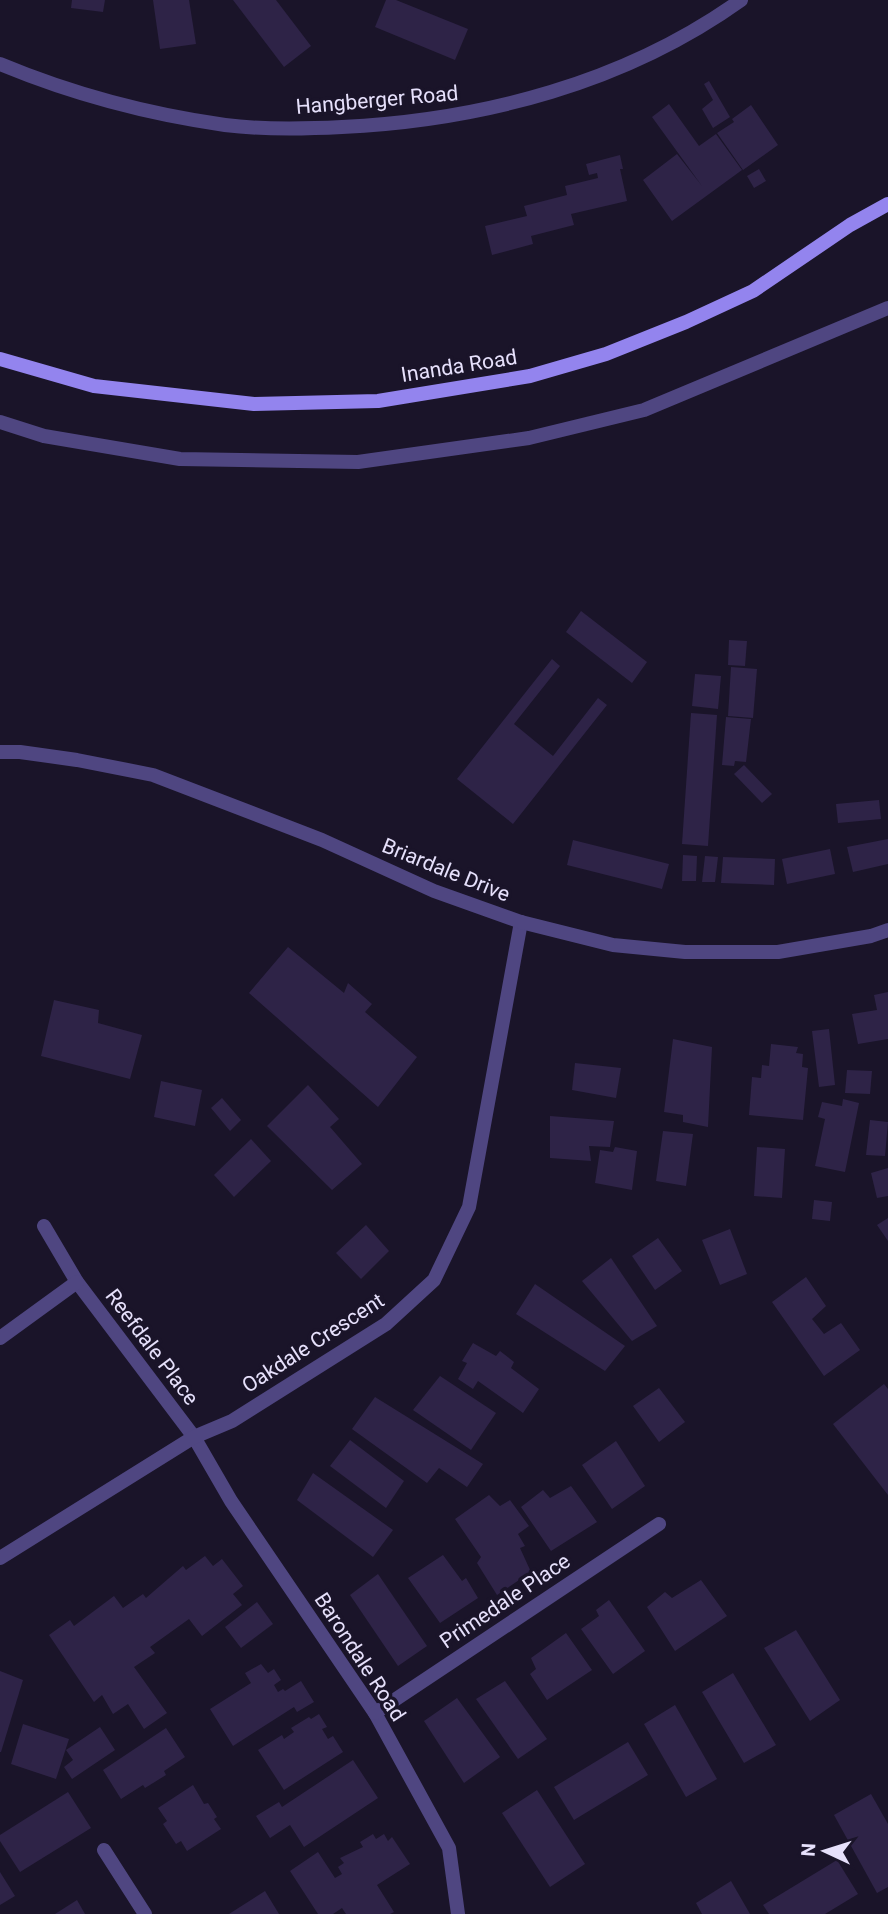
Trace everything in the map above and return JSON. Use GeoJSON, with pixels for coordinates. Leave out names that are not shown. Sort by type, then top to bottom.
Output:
{"type":"FeatureCollection","features":[{"type":"Feature","properties":{"kind":"main road","name":"Inanda Road"},"geometry":{"type":"LineString","coordinates":[[0,359],[94,386],[254,404],[378,401],[530,376],[606,354],[686,323],[742,296],[850,225],[888,204]]}},
{"type":"Feature","properties":{"kind":"street","name":"Hangberger Road"},"geometry":{"type":"LineString","coordinates":[[0,64],[86,96],[227,125],[296,130],[374,126],[452,116],[523,101],[590,79],[646,57],[721,15],[741,0]]}},
{"type":"Feature","properties":{"kind":"street"},"geometry":{"type":"LineString","coordinates":[[0,422],[44,436],[180,459],[358,462],[529,439],[644,410],[888,308]]}},
{"type":"Feature","properties":{"kind":"street","name":"Briardale Drive"},"geometry":{"type":"LineString","coordinates":[[0,752],[77,760],[153,775],[322,839],[433,891],[522,922],[613,945],[685,953],[778,952],[872,936],[888,930]]}},
{"type":"Feature","properties":{"kind":"street","name":"Oakdale Crescent"},"geometry":{"type":"LineString","coordinates":[[0,1558],[194,1437],[232,1421],[386,1324],[434,1280],[469,1207],[522,922]]}},
{"type":"Feature","properties":{"kind":"street","name":"Reefdale Place"},"geometry":{"type":"LineString","coordinates":[[44,1226],[77,1282],[194,1437]]}},
{"type":"Feature","properties":{"kind":"street","name":"Reefdale Place"},"geometry":{"type":"LineString","coordinates":[[0,1338],[77,1282]]}},
{"type":"Feature","properties":{"kind":"street","name":"Barondale Road"},"geometry":{"type":"LineString","coordinates":[[194,1437],[231,1500],[375,1713],[449,1848],[458,1914]]}},
{"type":"Feature","properties":{"kind":"street","name":"Primedale Place"},"geometry":{"type":"LineString","coordinates":[[375,1713],[659,1524]]}},
{"type":"Feature","properties":{"kind":"street"},"geometry":{"type":"LineString","coordinates":[[104,1850],[145,1914]]}},
{"type":"Feature","properties":{"kind":"building"},"geometry":{"type":"Polygon","coordinates":[[[72,0],[105,0],[103,12],[71,8],[72,0]]]}},
{"type":"Feature","properties":{"kind":"building"},"geometry":{"type":"Polygon","coordinates":[[[153,0],[189,0],[196,44],[160,49],[153,0]]]}},
{"type":"Feature","properties":{"kind":"building"},"geometry":{"type":"Polygon","coordinates":[[[233,0],[276,0],[311,46],[284,67],[233,0]]]}},
{"type":"Feature","properties":{"kind":"building"},"geometry":{"type":"Polygon","coordinates":[[[386,0],[396,0],[468,29],[455,60],[375,27],[386,0]]]}},
{"type":"Feature","properties":{"kind":"building"},"geometry":{"type":"Polygon","coordinates":[[[709,81],[730,117],[713,128],[702,109],[713,100],[704,84],[709,81]]]}},
{"type":"Feature","properties":{"kind":"building"},"geometry":{"type":"Polygon","coordinates":[[[669,104],[699,146],[716,134],[742,170],[672,221],[643,180],[677,154],[702,186],[652,117],[669,104]]]}},
{"type":"Feature","properties":{"kind":"building"},"geometry":{"type":"Polygon","coordinates":[[[751,105],[778,145],[743,170],[717,133],[734,122],[732,119],[751,105]]]}},
{"type":"Feature","properties":{"kind":"building"},"geometry":{"type":"Polygon","coordinates":[[[620,155],[623,169],[620,169],[627,201],[571,214],[574,225],[531,236],[533,244],[492,255],[485,226],[527,216],[524,206],[567,195],[565,186],[598,178],[597,173],[589,175],[586,164],[620,155]]]}},
{"type":"Feature","properties":{"kind":"building"},"geometry":{"type":"Polygon","coordinates":[[[759,169],[766,181],[754,188],[747,176],[759,169]]]}},
{"type":"Feature","properties":{"kind":"building"},"geometry":{"type":"Polygon","coordinates":[[[581,611],[647,662],[632,683],[566,632],[581,611]]]}},
{"type":"Feature","properties":{"kind":"building"},"geometry":{"type":"Polygon","coordinates":[[[729,640],[747,641],[745,666],[728,665],[729,640]]]}},
{"type":"Feature","properties":{"kind":"building"},"geometry":{"type":"Polygon","coordinates":[[[552,659],[560,666],[514,724],[553,756],[598,698],[607,705],[513,824],[457,779],[552,659]]]}},
{"type":"Feature","properties":{"kind":"building"},"geometry":{"type":"Polygon","coordinates":[[[731,667],[757,669],[753,718],[728,716],[731,667]]]}},
{"type":"Feature","properties":{"kind":"building"},"geometry":{"type":"Polygon","coordinates":[[[695,674],[721,676],[718,709],[692,706],[695,674]]]}},
{"type":"Feature","properties":{"kind":"building"},"geometry":{"type":"Polygon","coordinates":[[[691,713],[717,715],[708,846],[682,844],[691,713]]]}},
{"type":"Feature","properties":{"kind":"building"},"geometry":{"type":"Polygon","coordinates":[[[726,717],[751,719],[746,762],[735,761],[734,766],[722,765],[726,717]]]}},
{"type":"Feature","properties":{"kind":"building"},"geometry":{"type":"Polygon","coordinates":[[[744,765],[772,794],[762,803],[734,774],[744,765]]]}},
{"type":"Feature","properties":{"kind":"building"},"geometry":{"type":"Polygon","coordinates":[[[879,800],[881,819],[838,823],[836,804],[879,800]]]}},
{"type":"Feature","properties":{"kind":"building"},"geometry":{"type":"Polygon","coordinates":[[[888,839],[888,864],[853,872],[847,847],[888,839]]]}},
{"type":"Feature","properties":{"kind":"building"},"geometry":{"type":"Polygon","coordinates":[[[573,840],[669,864],[662,889],[567,865],[573,840]]]}},
{"type":"Feature","properties":{"kind":"building"},"geometry":{"type":"Polygon","coordinates":[[[830,849],[835,874],[787,884],[782,859],[830,849]]]}},
{"type":"Feature","properties":{"kind":"building"},"geometry":{"type":"Polygon","coordinates":[[[683,855],[697,856],[696,881],[682,881],[683,855]]]}},
{"type":"Feature","properties":{"kind":"building"},"geometry":{"type":"Polygon","coordinates":[[[705,856],[718,857],[715,882],[702,882],[705,856]]]}},
{"type":"Feature","properties":{"kind":"building"},"geometry":{"type":"Polygon","coordinates":[[[723,857],[775,859],[774,885],[721,883],[723,857]]]}},
{"type":"Feature","properties":{"kind":"building"},"geometry":{"type":"Polygon","coordinates":[[[288,947],[344,993],[348,983],[372,1004],[365,1012],[417,1057],[378,1107],[249,993],[288,947]]]}},
{"type":"Feature","properties":{"kind":"building"},"geometry":{"type":"Polygon","coordinates":[[[888,992],[888,1039],[858,1044],[852,1014],[877,1010],[874,995],[888,992]]]}},
{"type":"Feature","properties":{"kind":"building"},"geometry":{"type":"Polygon","coordinates":[[[54,1000],[99,1010],[98,1023],[142,1035],[130,1079],[41,1056],[54,1000]]]}},
{"type":"Feature","properties":{"kind":"building"},"geometry":{"type":"Polygon","coordinates":[[[829,1029],[835,1085],[819,1087],[812,1031],[829,1029]]]}},
{"type":"Feature","properties":{"kind":"building"},"geometry":{"type":"Polygon","coordinates":[[[673,1039],[712,1047],[708,1127],[683,1122],[683,1115],[664,1112],[673,1039]]]}},
{"type":"Feature","properties":{"kind":"building"},"geometry":{"type":"Polygon","coordinates":[[[771,1044],[798,1047],[796,1053],[803,1054],[802,1067],[808,1068],[803,1120],[749,1115],[752,1077],[761,1078],[762,1065],[769,1066],[771,1044]]]}},
{"type":"Feature","properties":{"kind":"building"},"geometry":{"type":"Polygon","coordinates":[[[575,1063],[621,1068],[616,1098],[572,1090],[575,1063]]]}},
{"type":"Feature","properties":{"kind":"building"},"geometry":{"type":"Polygon","coordinates":[[[847,1070],[872,1071],[870,1094],[845,1093],[847,1070]]]}},
{"type":"Feature","properties":{"kind":"building"},"geometry":{"type":"Polygon","coordinates":[[[161,1081],[202,1090],[195,1126],[154,1117],[161,1081]]]}},
{"type":"Feature","properties":{"kind":"building"},"geometry":{"type":"Polygon","coordinates":[[[308,1085],[339,1119],[330,1127],[362,1164],[332,1190],[267,1126],[308,1085]]]}},
{"type":"Feature","properties":{"kind":"building"},"geometry":{"type":"Polygon","coordinates":[[[222,1098],[241,1120],[230,1131],[211,1108],[222,1098]]]}},
{"type":"Feature","properties":{"kind":"building"},"geometry":{"type":"Polygon","coordinates":[[[843,1099],[859,1103],[845,1172],[815,1166],[825,1119],[818,1117],[822,1102],[842,1106],[843,1099]]]}},
{"type":"Feature","properties":{"kind":"building"},"geometry":{"type":"Polygon","coordinates":[[[550,1116],[614,1121],[610,1147],[589,1146],[591,1161],[550,1158],[550,1116]]]}},
{"type":"Feature","properties":{"kind":"building"},"geometry":{"type":"Polygon","coordinates":[[[870,1120],[888,1122],[885,1156],[866,1155],[870,1120]]]}},
{"type":"Feature","properties":{"kind":"building"},"geometry":{"type":"Polygon","coordinates":[[[663,1131],[693,1134],[686,1186],[656,1181],[663,1131]]]}},
{"type":"Feature","properties":{"kind":"building"},"geometry":{"type":"Polygon","coordinates":[[[251,1139],[271,1161],[234,1197],[214,1175],[251,1139]]]}},
{"type":"Feature","properties":{"kind":"building"},"geometry":{"type":"Polygon","coordinates":[[[615,1147],[637,1151],[632,1190],[595,1183],[600,1150],[613,1152],[615,1147]]]}},
{"type":"Feature","properties":{"kind":"building"},"geometry":{"type":"Polygon","coordinates":[[[757,1147],[785,1149],[782,1198],[754,1196],[757,1147]]]}},
{"type":"Feature","properties":{"kind":"building"},"geometry":{"type":"Polygon","coordinates":[[[888,1168],[888,1196],[877,1198],[871,1173],[888,1168]]]}},
{"type":"Feature","properties":{"kind":"building"},"geometry":{"type":"Polygon","coordinates":[[[814,1200],[832,1202],[830,1221],[812,1219],[814,1200]]]}},
{"type":"Feature","properties":{"kind":"building"},"geometry":{"type":"Polygon","coordinates":[[[888,1218],[888,1241],[877,1225],[888,1218]]]}},
{"type":"Feature","properties":{"kind":"building"},"geometry":{"type":"Polygon","coordinates":[[[366,1225],[389,1251],[361,1279],[336,1253],[366,1225]]]}},
{"type":"Feature","properties":{"kind":"building"},"geometry":{"type":"Polygon","coordinates":[[[730,1229],[747,1274],[720,1285],[702,1240],[730,1229]]]}},
{"type":"Feature","properties":{"kind":"building"},"geometry":{"type":"Polygon","coordinates":[[[658,1238],[682,1271],[655,1290],[632,1256],[658,1238]]]}},
{"type":"Feature","properties":{"kind":"building"},"geometry":{"type":"Polygon","coordinates":[[[611,1258],[657,1326],[632,1341],[582,1281],[611,1258]]]}},
{"type":"Feature","properties":{"kind":"building"},"geometry":{"type":"Polygon","coordinates":[[[806,1277],[826,1306],[812,1319],[824,1334],[841,1323],[860,1350],[824,1376],[772,1302],[806,1277]]]}},
{"type":"Feature","properties":{"kind":"building"},"geometry":{"type":"Polygon","coordinates":[[[535,1284],[625,1346],[605,1371],[516,1314],[535,1284]]]}},
{"type":"Feature","properties":{"kind":"building"},"geometry":{"type":"Polygon","coordinates":[[[473,1343],[496,1356],[500,1351],[514,1362],[511,1368],[539,1389],[523,1413],[478,1381],[473,1389],[458,1379],[467,1363],[462,1361],[473,1343]]]}},
{"type":"Feature","properties":{"kind":"building"},"geometry":{"type":"Polygon","coordinates":[[[440,1376],[496,1413],[471,1450],[413,1410],[440,1376]]]}},
{"type":"Feature","properties":{"kind":"building"},"geometry":{"type":"Polygon","coordinates":[[[884,1384],[888,1389],[888,1495],[833,1424],[884,1384]]]}},
{"type":"Feature","properties":{"kind":"building"},"geometry":{"type":"Polygon","coordinates":[[[659,1388],[685,1422],[659,1442],[633,1406],[659,1388]]]}},
{"type":"Feature","properties":{"kind":"building"},"geometry":{"type":"Polygon","coordinates":[[[375,1397],[483,1464],[467,1487],[439,1468],[427,1483],[352,1429],[375,1397]]]}},
{"type":"Feature","properties":{"kind":"building"},"geometry":{"type":"Polygon","coordinates":[[[350,1440],[404,1481],[386,1508],[330,1466],[350,1440]]]}},
{"type":"Feature","properties":{"kind":"building"},"geometry":{"type":"Polygon","coordinates":[[[616,1441],[645,1486],[612,1509],[582,1465],[616,1441]]]}},
{"type":"Feature","properties":{"kind":"building"},"geometry":{"type":"Polygon","coordinates":[[[313,1473],[393,1530],[373,1557],[297,1500],[313,1473]]]}},
{"type":"Feature","properties":{"kind":"building"},"geometry":{"type":"Polygon","coordinates":[[[571,1486],[597,1522],[551,1551],[521,1507],[543,1490],[550,1498],[571,1486]]]}},
{"type":"Feature","properties":{"kind":"building"},"geometry":{"type":"Polygon","coordinates":[[[489,1495],[500,1506],[510,1500],[529,1526],[518,1534],[525,1546],[520,1548],[531,1572],[497,1595],[477,1563],[481,1557],[455,1519],[489,1495]]]}},
{"type":"Feature","properties":{"kind":"building"},"geometry":{"type":"Polygon","coordinates":[[[443,1555],[462,1581],[466,1578],[478,1598],[440,1623],[408,1578],[443,1555]]]}},
{"type":"Feature","properties":{"kind":"building"},"geometry":{"type":"Polygon","coordinates":[[[205,1556],[213,1566],[222,1559],[243,1586],[233,1594],[242,1605],[202,1636],[189,1619],[150,1647],[155,1653],[134,1667],[167,1713],[144,1729],[128,1704],[113,1714],[102,1695],[94,1702],[49,1635],[70,1620],[74,1626],[114,1596],[123,1608],[143,1594],[146,1598],[183,1566],[186,1570],[205,1556]]]}},
{"type":"Feature","properties":{"kind":"building"},"geometry":{"type":"Polygon","coordinates":[[[378,1574],[427,1646],[398,1666],[350,1595],[378,1574]]]}},
{"type":"Feature","properties":{"kind":"building"},"geometry":{"type":"Polygon","coordinates":[[[701,1580],[727,1616],[675,1651],[647,1607],[665,1592],[672,1598],[701,1580]]]}},
{"type":"Feature","properties":{"kind":"building"},"geometry":{"type":"Polygon","coordinates":[[[609,1600],[645,1651],[613,1674],[581,1629],[599,1616],[596,1610],[609,1600]]]}},
{"type":"Feature","properties":{"kind":"building"},"geometry":{"type":"Polygon","coordinates":[[[257,1602],[273,1624],[241,1648],[225,1627],[257,1602]]]}},
{"type":"Feature","properties":{"kind":"building"},"geometry":{"type":"Polygon","coordinates":[[[796,1630],[840,1700],[810,1721],[764,1648],[796,1630]]]}},
{"type":"Feature","properties":{"kind":"building"},"geometry":{"type":"Polygon","coordinates":[[[566,1633],[592,1670],[547,1700],[530,1674],[536,1669],[531,1658],[566,1633]]]}},
{"type":"Feature","properties":{"kind":"building"},"geometry":{"type":"Polygon","coordinates":[[[261,1664],[268,1673],[274,1669],[281,1680],[274,1685],[278,1692],[283,1689],[285,1691],[301,1681],[314,1702],[297,1712],[294,1707],[233,1746],[210,1709],[251,1683],[245,1673],[261,1664]]]}},
{"type":"Feature","properties":{"kind":"building"},"geometry":{"type":"Polygon","coordinates":[[[0,1671],[23,1680],[1,1752],[0,1752],[0,1671]]]}},
{"type":"Feature","properties":{"kind":"building"},"geometry":{"type":"Polygon","coordinates":[[[733,1673],[776,1745],[744,1763],[702,1692],[733,1673]]]}},
{"type":"Feature","properties":{"kind":"building"},"geometry":{"type":"Polygon","coordinates":[[[505,1681],[547,1739],[518,1759],[476,1699],[505,1681]]]}},
{"type":"Feature","properties":{"kind":"building"},"geometry":{"type":"Polygon","coordinates":[[[457,1698],[500,1757],[464,1783],[424,1721],[457,1698]]]}},
{"type":"Feature","properties":{"kind":"building"},"geometry":{"type":"Polygon","coordinates":[[[675,1705],[717,1779],[686,1797],[644,1724],[675,1705]]]}},
{"type":"Feature","properties":{"kind":"building"},"geometry":{"type":"Polygon","coordinates":[[[319,1714],[327,1727],[322,1729],[328,1739],[333,1736],[343,1752],[284,1790],[258,1750],[282,1735],[284,1739],[294,1732],[291,1728],[319,1714]]]}},
{"type":"Feature","properties":{"kind":"building"},"geometry":{"type":"Polygon","coordinates":[[[23,1724],[69,1739],[56,1779],[11,1764],[23,1724]]]}},
{"type":"Feature","properties":{"kind":"building"},"geometry":{"type":"Polygon","coordinates":[[[100,1727],[115,1750],[72,1779],[64,1767],[73,1760],[66,1750],[100,1727]]]}},
{"type":"Feature","properties":{"kind":"building"},"geometry":{"type":"Polygon","coordinates":[[[166,1728],[185,1757],[164,1771],[166,1775],[121,1799],[103,1770],[166,1728]]]}},
{"type":"Feature","properties":{"kind":"building"},"geometry":{"type":"Polygon","coordinates":[[[628,1742],[648,1775],[574,1820],[554,1787],[628,1742]]]}},
{"type":"Feature","properties":{"kind":"building"},"geometry":{"type":"Polygon","coordinates":[[[353,1760],[378,1798],[304,1847],[290,1825],[270,1838],[256,1816],[279,1802],[282,1807],[353,1760]]]}},
{"type":"Feature","properties":{"kind":"building"},"geometry":{"type":"Polygon","coordinates":[[[193,1785],[204,1804],[208,1803],[217,1817],[214,1819],[221,1829],[187,1851],[181,1841],[176,1844],[163,1824],[167,1821],[158,1808],[193,1785]]]}},
{"type":"Feature","properties":{"kind":"building"},"geometry":{"type":"Polygon","coordinates":[[[537,1790],[585,1864],[550,1887],[502,1813],[537,1790]]]}},
{"type":"Feature","properties":{"kind":"building"},"geometry":{"type":"Polygon","coordinates":[[[68,1792],[91,1828],[20,1872],[0,1841],[0,1835],[68,1792]]]}},
{"type":"Feature","properties":{"kind":"building"},"geometry":{"type":"Polygon","coordinates":[[[871,1794],[888,1824],[888,1887],[877,1893],[834,1815],[871,1794]]]}},
{"type":"Feature","properties":{"kind":"building"},"geometry":{"type":"Polygon","coordinates":[[[373,1834],[376,1839],[384,1834],[388,1841],[392,1837],[410,1864],[377,1885],[394,1912],[346,1914],[342,1908],[333,1914],[318,1914],[290,1871],[318,1852],[335,1878],[342,1874],[338,1867],[344,1863],[340,1858],[363,1847],[360,1842],[373,1834]]]}},
{"type":"Feature","properties":{"kind":"building"},"geometry":{"type":"Polygon","coordinates":[[[837,1860],[858,1894],[825,1914],[769,1914],[763,1905],[837,1860]]]}},
{"type":"Feature","properties":{"kind":"building"},"geometry":{"type":"Polygon","coordinates":[[[0,1872],[15,1896],[0,1905],[0,1872]]]}},
{"type":"Feature","properties":{"kind":"building"},"geometry":{"type":"Polygon","coordinates":[[[731,1881],[750,1914],[702,1914],[696,1903],[731,1881]]]}},
{"type":"Feature","properties":{"kind":"building"},"geometry":{"type":"Polygon","coordinates":[[[265,1891],[279,1914],[229,1914],[265,1891]]]}},
{"type":"Feature","properties":{"kind":"building"},"geometry":{"type":"Polygon","coordinates":[[[77,1900],[85,1914],[55,1914],[77,1900]]]}}]}
